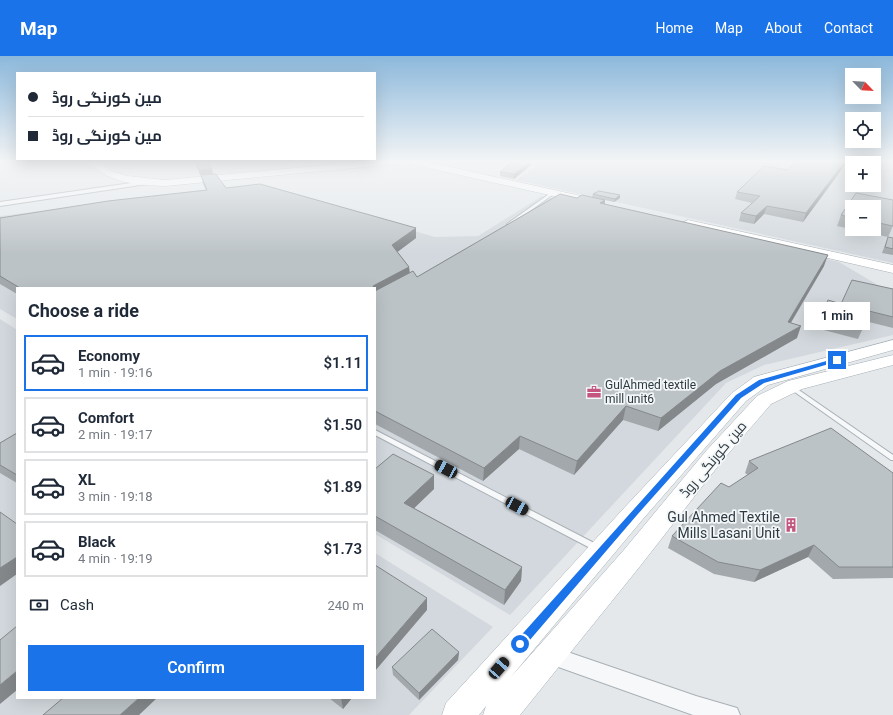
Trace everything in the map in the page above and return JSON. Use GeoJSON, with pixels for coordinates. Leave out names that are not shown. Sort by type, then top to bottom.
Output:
{"type":"FeatureCollection","features":[{"type":"Feature","properties":{"kind":"main road","name":"مین کورنگی روڈ"},"geometry":{"type":"LineString","coordinates":[[458,715],[739,396],[761,381],[893,345]]}},
{"type":"Feature","properties":{"kind":"main road","name":"مین کورنگی روڈ"},"geometry":{"type":"LineString","coordinates":[[499,715],[632,558],[714,456],[764,400],[791,387],[893,360]]}},
{"type":"Feature","properties":{"kind":"street"},"geometry":{"type":"LineString","coordinates":[[0,204],[85,192]]}},
{"type":"Feature","properties":{"kind":"street"},"geometry":{"type":"LineString","coordinates":[[547,192],[592,202]]}},
{"type":"Feature","properties":{"kind":"street"},"geometry":{"type":"LineString","coordinates":[[677,221],[893,269]]}},
{"type":"Feature","properties":{"kind":"street"},"geometry":{"type":"LineString","coordinates":[[550,655],[696,706],[730,715]]}},
{"type":"Feature","properties":{"kind":"lane"},"geometry":{"type":"LineString","coordinates":[[504,228],[553,193]]}},
{"type":"Feature","properties":{"kind":"lane"},"geometry":{"type":"LineString","coordinates":[[791,387],[893,458]]}},
{"type":"Feature","properties":{"kind":"lane"},"geometry":{"type":"LineString","coordinates":[[376,433],[602,550]]}},
{"type":"Feature","properties":{"kind":"shaded area"},"geometry":{"type":"Polygon","coordinates":[[[250,192],[281,192],[435,237],[478,236],[542,196],[839,262],[893,294],[893,335],[764,365],[726,383],[510,615],[376,535],[376,287],[16,287],[16,318],[0,309],[0,216],[119,201],[250,192]]]}},
{"type":"Feature","properties":{"kind":"shaded area"},"geometry":{"type":"Polygon","coordinates":[[[569,192],[881,192],[893,192],[893,263],[569,192]]]}},
{"type":"Feature","properties":{"kind":"shaded area"},"geometry":{"type":"Polygon","coordinates":[[[0,319],[16,329],[16,699],[376,699],[376,554],[493,627],[409,715],[0,715],[0,319]]]}},
{"type":"Feature","properties":{"kind":"building"},"geometry":{"type":"Polygon","coordinates":[[[191,192],[287,192],[416,228],[392,245],[409,267],[374,287],[18,287],[0,276],[0,218],[108,201],[191,192]]]}},
{"type":"Feature","properties":{"kind":"building"},"geometry":{"type":"Polygon","coordinates":[[[597,192],[603,192],[620,195],[615,199],[593,194],[597,192]]]}},
{"type":"Feature","properties":{"kind":"building"},"geometry":{"type":"Polygon","coordinates":[[[737,192],[822,192],[806,213],[767,206],[756,216],[741,213],[760,196],[737,192]]]}},
{"type":"Feature","properties":{"kind":"building"},"geometry":{"type":"Polygon","coordinates":[[[856,193],[893,200],[893,226],[881,223],[881,200],[851,200],[856,193]]]}},
{"type":"Feature","properties":{"kind":"building"},"geometry":{"type":"Polygon","coordinates":[[[560,194],[577,198],[582,195],[605,200],[600,203],[828,255],[788,322],[801,326],[720,371],[661,418],[626,406],[577,461],[520,436],[484,468],[376,412],[376,290],[413,271],[417,277],[560,194]]]}},
{"type":"Feature","properties":{"kind":"building"},"geometry":{"type":"Polygon","coordinates":[[[845,209],[845,216],[841,215],[845,209]]]}},
{"type":"Feature","properties":{"kind":"building"},"geometry":{"type":"Polygon","coordinates":[[[888,237],[893,238],[893,249],[885,247],[888,237]]]}},
{"type":"Feature","properties":{"kind":"building"},"geometry":{"type":"Polygon","coordinates":[[[852,280],[893,289],[893,317],[869,311],[862,330],[820,318],[828,300],[841,304],[852,280]]]}},
{"type":"Feature","properties":{"kind":"building","name":"Gul Ahmed Textile Mills Lasani Unit"},"geometry":{"type":"Polygon","coordinates":[[[831,428],[893,473],[893,567],[839,567],[814,545],[760,570],[718,562],[672,536],[721,483],[729,487],[758,468],[749,461],[831,428]]]}},
{"type":"Feature","properties":{"kind":"building"},"geometry":{"type":"Polygon","coordinates":[[[16,434],[16,474],[0,465],[0,443],[16,434]]]}},
{"type":"Feature","properties":{"kind":"building"},"geometry":{"type":"Polygon","coordinates":[[[393,454],[434,475],[404,503],[522,567],[505,590],[376,517],[376,468],[393,454]]]}},
{"type":"Feature","properties":{"kind":"building"},"geometry":{"type":"Polygon","coordinates":[[[0,512],[16,523],[16,558],[0,568],[0,512]]]}},
{"type":"Feature","properties":{"kind":"building"},"geometry":{"type":"Polygon","coordinates":[[[376,566],[427,598],[376,657],[376,566]]]}},
{"type":"Feature","properties":{"kind":"building"},"geometry":{"type":"Polygon","coordinates":[[[16,627],[16,672],[0,685],[0,640],[16,627]]]}},
{"type":"Feature","properties":{"kind":"building"},"geometry":{"type":"Polygon","coordinates":[[[432,629],[459,652],[419,693],[392,667],[432,629]]]}},
{"type":"Feature","properties":{"kind":"building"},"geometry":{"type":"Polygon","coordinates":[[[62,699],[138,699],[120,715],[43,715],[62,699]]]}},
{"type":"Feature","properties":{"kind":"place","name":"GulAhmed textile mill unit6"},"geometry":{"type":"Point","coordinates":[594,392]}},
{"type":"Feature","properties":{"kind":"place","name":"Gul Ahmed Textile Mills Lasani Unit"},"geometry":{"type":"Point","coordinates":[791,525]}},
{"type":"Feature","properties":{"kind":"route"},"geometry":{"type":"LineString","coordinates":[[520,644],[634,513],[739,396],[761,381],[837,360]]}}]}
